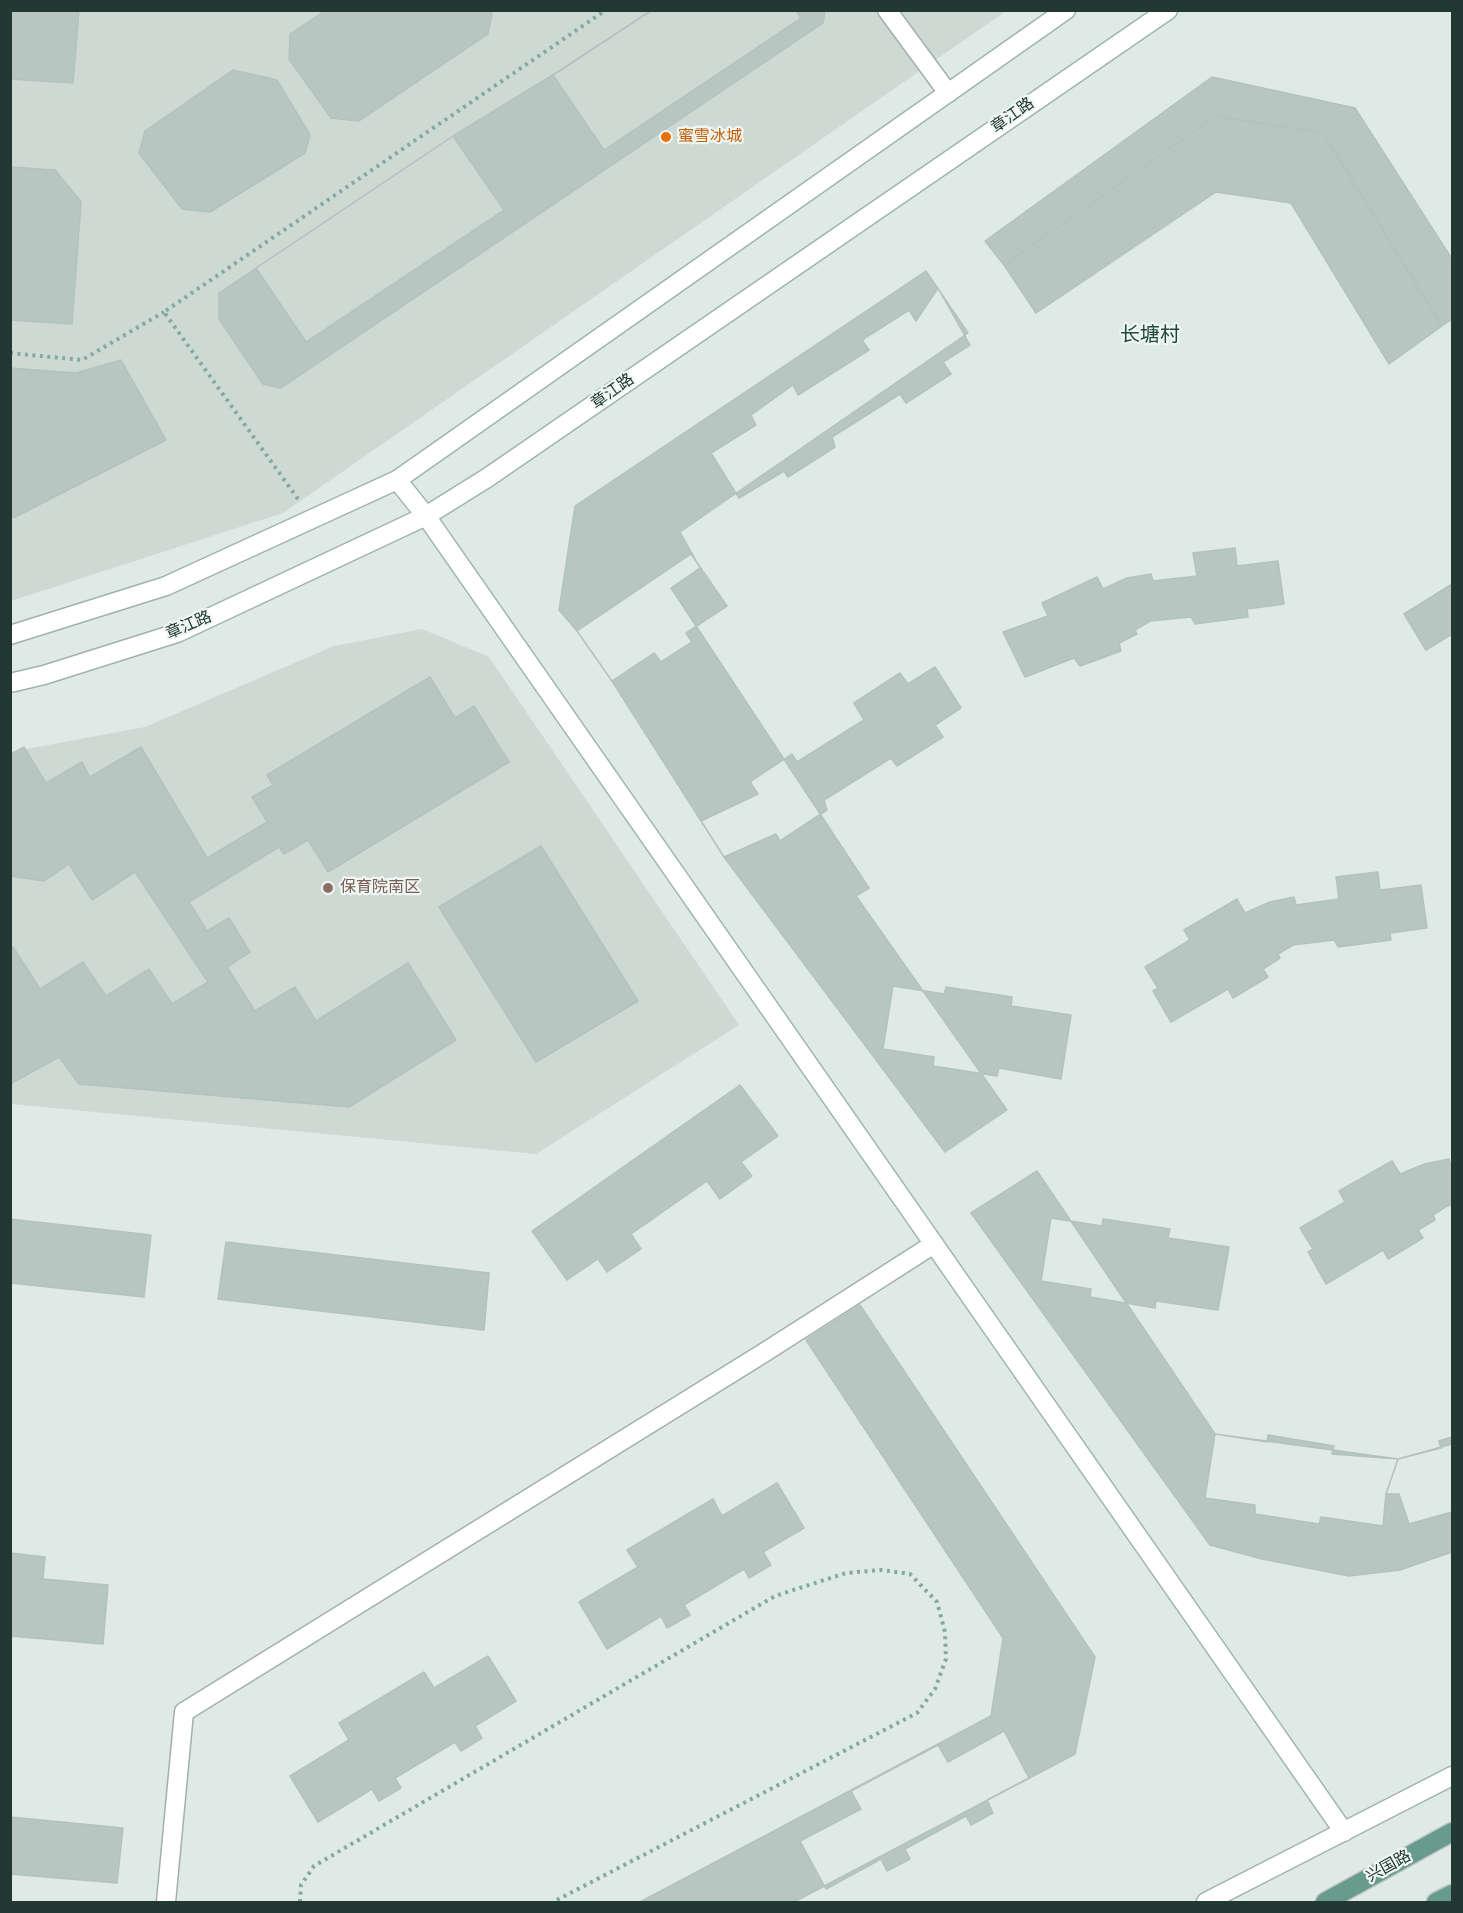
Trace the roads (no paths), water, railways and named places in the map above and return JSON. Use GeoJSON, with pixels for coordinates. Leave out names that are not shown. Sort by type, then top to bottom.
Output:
{"type":"FeatureCollection","features":[{"type":"Feature","properties":{"kind":"main road"},"geometry":{"type":"LineString","coordinates":[[887,10],[948,93]]}},
{"type":"Feature","properties":{"kind":"main road"},"geometry":{"type":"LineString","coordinates":[[10,635],[166,586],[398,480],[1066,10]]}},
{"type":"Feature","properties":{"kind":"main road","name":"章江路"},"geometry":{"type":"LineString","coordinates":[[10,682],[44,675],[177,633],[426,516],[487,478],[1168,10]]}},
{"type":"Feature","properties":{"kind":"main road"},"geometry":{"type":"LineString","coordinates":[[398,480],[426,516],[1344,1832]]}},
{"type":"Feature","properties":{"kind":"main road"},"geometry":{"type":"LineString","coordinates":[[166,1902],[184,1712],[762,1354],[934,1244]]}},
{"type":"Feature","properties":{"kind":"main road"},"geometry":{"type":"LineString","coordinates":[[1206,1902],[1452,1776]]}},
{"type":"Feature","properties":{"kind":"main road","name":"兴国路"},"geometry":{"type":"LineString","coordinates":[[1325,1902],[1452,1832]]}},
{"type":"Feature","properties":{"kind":"main road"},"geometry":{"type":"LineString","coordinates":[[1436,1902],[1452,1894]]}},
{"type":"Feature","properties":{"kind":"place","name":"蜜雪冰城"},"geometry":{"type":"Point","coordinates":[666,137]}},
{"type":"Feature","properties":{"kind":"place","name":"保育院南区"},"geometry":{"type":"Point","coordinates":[328,888]}},
{"type":"Feature","properties":{"kind":"district","name":"长塘村"},"geometry":{"type":"Point","coordinates":[1150,336]}}]}
